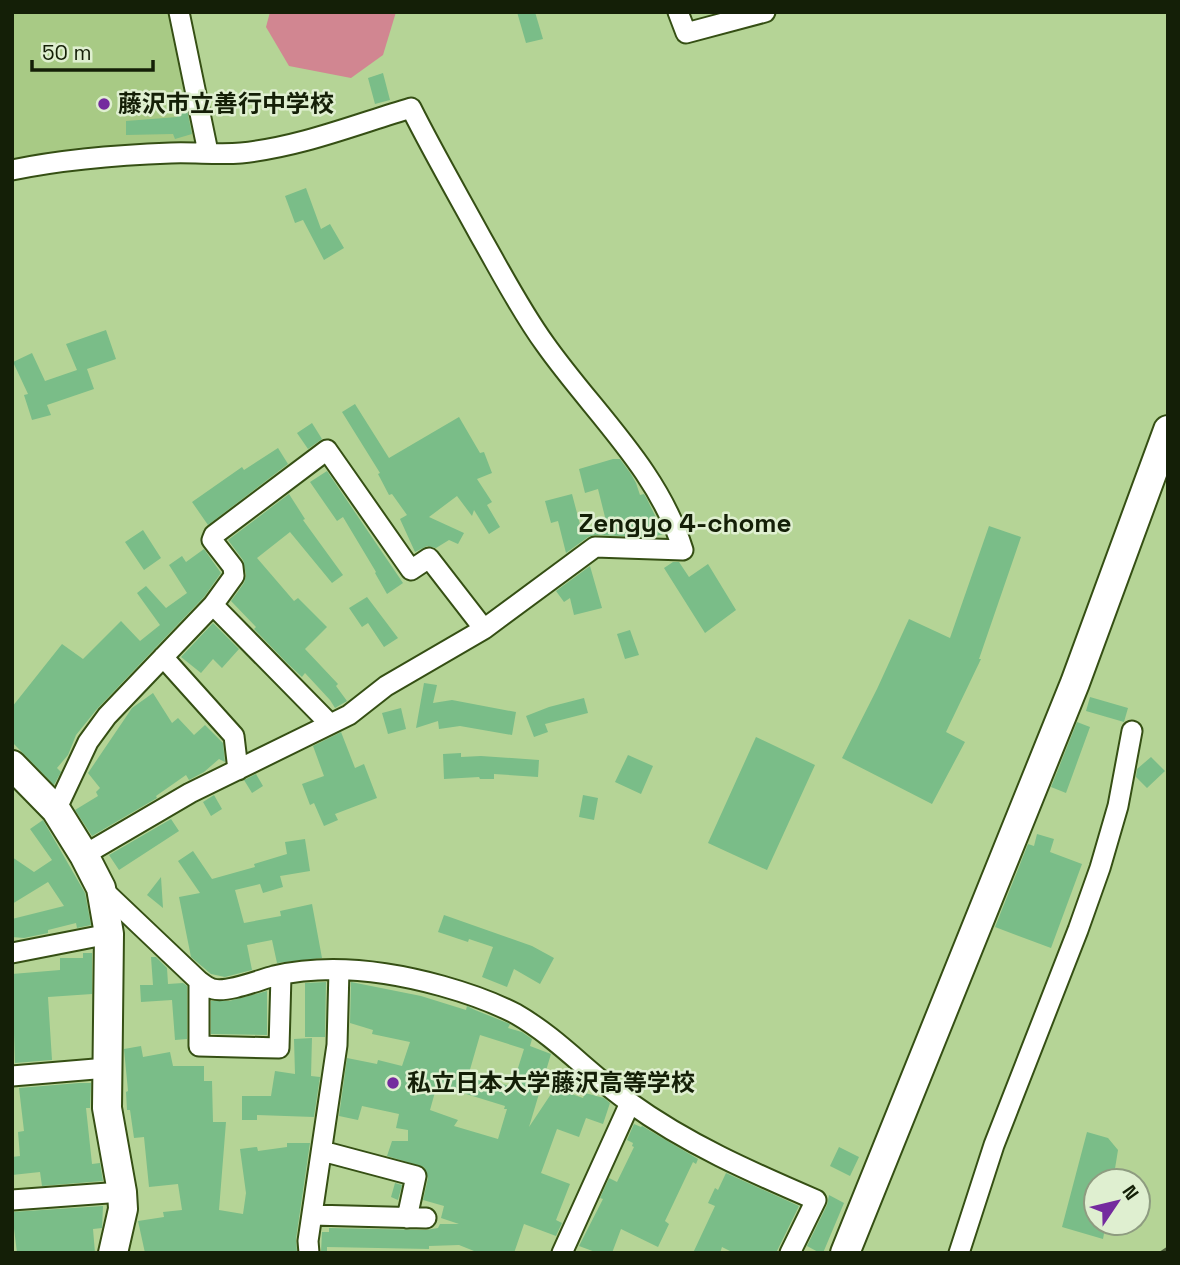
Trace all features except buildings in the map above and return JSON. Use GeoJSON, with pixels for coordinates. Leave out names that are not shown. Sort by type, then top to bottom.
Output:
{"type":"FeatureCollection","features":[{"type":"Feature","properties":{"kind":"street"},"geometry":{"type":"LineString","coordinates":[[179,12],[208,152]]}},
{"type":"Feature","properties":{"kind":"street"},"geometry":{"type":"LineString","coordinates":[[678,12],[686,33],[765,12]]}},
{"type":"Feature","properties":{"kind":"street"},"geometry":{"type":"LineString","coordinates":[[12,170],[97,157],[238,153],[300,144],[411,108],[442,169],[523,312],[545,345],[627,447],[670,512],[684,550],[595,547],[484,629],[386,686],[349,715],[190,793],[84,855]]}},
{"type":"Feature","properties":{"kind":"street"},"geometry":{"type":"LineString","coordinates":[[845,1253],[1075,683],[1168,430]]}},
{"type":"Feature","properties":{"kind":"street"},"geometry":{"type":"LineString","coordinates":[[56,810],[88,742],[107,716],[213,604],[234,576],[233,567],[212,540],[214,534],[327,450],[411,570],[429,558],[484,629]]}},
{"type":"Feature","properties":{"kind":"street"},"geometry":{"type":"LineString","coordinates":[[213,604],[330,724]]}},
{"type":"Feature","properties":{"kind":"street"},"geometry":{"type":"LineString","coordinates":[[163,657],[234,736],[238,770]]}},
{"type":"Feature","properties":{"kind":"street"},"geometry":{"type":"LineString","coordinates":[[959,1253],[994,1145],[1100,868],[1118,806],[1132,731]]}},
{"type":"Feature","properties":{"kind":"street"},"geometry":{"type":"LineString","coordinates":[[12,765],[56,810],[101,888],[109,934],[107,1108],[123,1209],[113,1253]]}},
{"type":"Feature","properties":{"kind":"street"},"geometry":{"type":"LineString","coordinates":[[101,888],[199,981],[212,989],[226,989],[281,975],[338,970],[406,977],[444,986],[489,1001],[517,1015],[549,1036],[630,1103],[710,1153],[816,1200],[790,1253]]}},
{"type":"Feature","properties":{"kind":"street"},"geometry":{"type":"LineString","coordinates":[[12,953],[109,934]]}},
{"type":"Feature","properties":{"kind":"street"},"geometry":{"type":"LineString","coordinates":[[309,1253],[308,1241],[338,1045],[338,970]]}},
{"type":"Feature","properties":{"kind":"street"},"geometry":{"type":"LineString","coordinates":[[199,981],[199,1046],[279,1048],[281,975]]}},
{"type":"Feature","properties":{"kind":"street"},"geometry":{"type":"LineString","coordinates":[[12,1076],[107,1068]]}},
{"type":"Feature","properties":{"kind":"street"},"geometry":{"type":"LineString","coordinates":[[562,1253],[630,1103]]}},
{"type":"Feature","properties":{"kind":"street"},"geometry":{"type":"LineString","coordinates":[[312,1215],[416,1218],[416,1176],[322,1151]]}},
{"type":"Feature","properties":{"kind":"street"},"geometry":{"type":"LineString","coordinates":[[12,1200],[122,1192]]}},
{"type":"Feature","properties":{"kind":"shaded area","name":"藤沢市立善行中学校"},"geometry":{"type":"Polygon","coordinates":[[[12,12],[175,12],[203,144],[81,147],[12,161],[12,12]]]}},
{"type":"Feature","properties":{"kind":"shaded area"},"geometry":{"type":"Polygon","coordinates":[[[270,12],[396,12],[383,55],[351,78],[289,66],[266,27],[270,12]]]}},
{"type":"Feature","properties":{"kind":"railway"},"geometry":{"type":"LineString","coordinates":[[1162,1253],[1168,1249]]}},
{"type":"Feature","properties":{"kind":"place","name":"藤沢市立善行中学校"},"geometry":{"type":"Point","coordinates":[104,104]}},
{"type":"Feature","properties":{"kind":"place","name":"私立日本大学藤沢高等学校"},"geometry":{"type":"Point","coordinates":[393,1083]}},
{"type":"Feature","properties":{"kind":"district","name":"Zengyo 4-chome"},"geometry":{"type":"Point","coordinates":[685,523]}}]}
